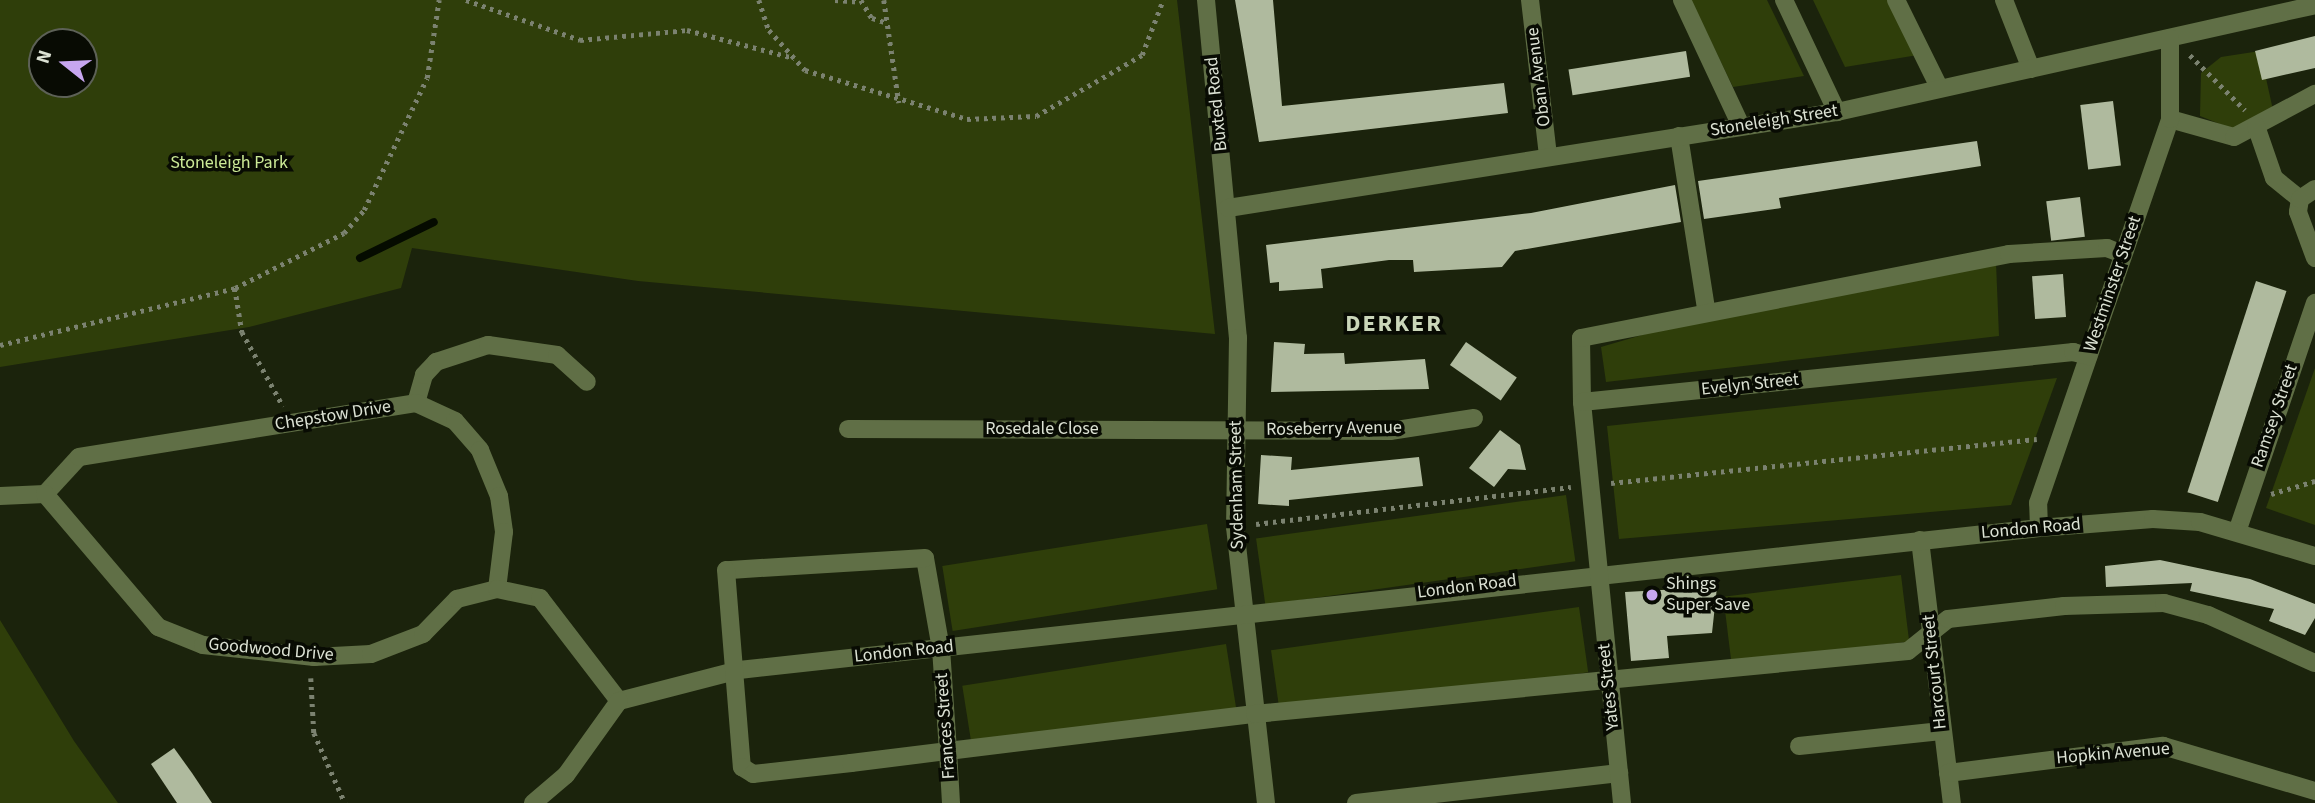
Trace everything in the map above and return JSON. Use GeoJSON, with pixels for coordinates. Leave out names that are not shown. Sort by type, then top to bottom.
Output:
{"type":"FeatureCollection","features":[{"type":"Feature","properties":{"kind":"street","name":"Buxted Road"},"geometry":{"type":"LineString","coordinates":[[1206,0],[1228,208]]}},
{"type":"Feature","properties":{"kind":"street","name":"Oban Avenue"},"geometry":{"type":"LineString","coordinates":[[1530,0],[1548,155]]}},
{"type":"Feature","properties":{"kind":"street"},"geometry":{"type":"LineString","coordinates":[[1682,0],[1741,126]]}},
{"type":"Feature","properties":{"kind":"street"},"geometry":{"type":"LineString","coordinates":[[1784,0],[1837,112]]}},
{"type":"Feature","properties":{"kind":"street"},"geometry":{"type":"LineString","coordinates":[[1896,0],[1938,85]]}},
{"type":"Feature","properties":{"kind":"street"},"geometry":{"type":"LineString","coordinates":[[2004,0],[2031,69]]}},
{"type":"Feature","properties":{"kind":"street","name":"Stoneleigh Street"},"geometry":{"type":"LineString","coordinates":[[1228,208],[1548,155],[1837,112],[1938,85],[2031,69],[2315,5]]}},
{"type":"Feature","properties":{"kind":"street","name":"Westminster Street"},"geometry":{"type":"LineString","coordinates":[[2039,528],[2038,503],[2170,120],[2170,38]]}},
{"type":"Feature","properties":{"kind":"street"},"geometry":{"type":"LineString","coordinates":[[2170,120],[2234,137],[2315,94]]}},
{"type":"Feature","properties":{"kind":"street"},"geometry":{"type":"LineString","coordinates":[[2256,125],[2274,178],[2308,194],[2298,212],[2315,258]]}},
{"type":"Feature","properties":{"kind":"street"},"geometry":{"type":"LineString","coordinates":[[1679,135],[1706,309]]}},
{"type":"Feature","properties":{"kind":"street","name":"Sydenham Street"},"geometry":{"type":"LineString","coordinates":[[1228,208],[1238,338],[1235,527],[1266,803]]}},
{"type":"Feature","properties":{"kind":"street"},"geometry":{"type":"LineString","coordinates":[[1598,571],[1582,402],[1581,338],[1706,309],[2009,254],[2107,248],[2123,254]]}},
{"type":"Feature","properties":{"kind":"street","name":"Ramsey Street"},"geometry":{"type":"LineString","coordinates":[[2238,529],[2315,303]]}},
{"type":"Feature","properties":{"kind":"street"},"geometry":{"type":"LineString","coordinates":[[416,403],[424,375],[436,362],[488,345],[557,355],[587,382]]}},
{"type":"Feature","properties":{"kind":"street","name":"Evelyn Street"},"geometry":{"type":"LineString","coordinates":[[1582,402],[2073,352],[2088,356]]}},
{"type":"Feature","properties":{"kind":"street","name":"Chepstow Drive"},"geometry":{"type":"LineString","coordinates":[[44,494],[79,457],[416,403],[455,421],[480,450],[499,496],[504,532],[497,589]]}},
{"type":"Feature","properties":{"kind":"street","name":"Roseberry Avenue"},"geometry":{"type":"LineString","coordinates":[[1236,429],[1390,431],[1474,418]]}},
{"type":"Feature","properties":{"kind":"street","name":"Rosedale Close"},"geometry":{"type":"LineString","coordinates":[[849,429],[1236,429]]}},
{"type":"Feature","properties":{"kind":"street"},"geometry":{"type":"LineString","coordinates":[[0,496],[44,494]]}},
{"type":"Feature","properties":{"kind":"street","name":"Goodwood Drive"},"geometry":{"type":"LineString","coordinates":[[44,494],[158,627],[202,645],[310,657],[370,654],[423,634],[457,599],[497,589],[540,598],[619,701]]}},
{"type":"Feature","properties":{"kind":"street","name":"London Road"},"geometry":{"type":"LineString","coordinates":[[619,701],[731,672],[1598,571],[2039,528],[2153,519],[2238,529],[2315,556]]}},
{"type":"Feature","properties":{"kind":"street","name":"Harcourt Street"},"geometry":{"type":"LineString","coordinates":[[1920,540],[1933,636],[1941,732],[1952,803]]}},
{"type":"Feature","properties":{"kind":"street","name":"Frances Street"},"geometry":{"type":"LineString","coordinates":[[731,672],[726,570],[925,558],[942,649],[951,803]]}},
{"type":"Feature","properties":{"kind":"street","name":"Yates Street"},"geometry":{"type":"LineString","coordinates":[[1598,571],[1622,803]]}},
{"type":"Feature","properties":{"kind":"street"},"geometry":{"type":"LineString","coordinates":[[731,672],[742,767],[749,774],[1255,714],[1607,677],[1908,651],[1933,636],[1948,619],[2164,603],[2208,615],[2315,663]]}},
{"type":"Feature","properties":{"kind":"street"},"geometry":{"type":"LineString","coordinates":[[533,803],[566,775],[619,701]]}},
{"type":"Feature","properties":{"kind":"street"},"geometry":{"type":"LineString","coordinates":[[1799,746],[1941,732]]}},
{"type":"Feature","properties":{"kind":"street","name":"Hopkin Avenue"},"geometry":{"type":"LineString","coordinates":[[1948,773],[2162,746],[2315,791]]}},
{"type":"Feature","properties":{"kind":"street"},"geometry":{"type":"LineString","coordinates":[[1356,803],[1619,773]]}},
{"type":"Feature","properties":{"kind":"path"},"geometry":{"type":"LineString","coordinates":[[0,345],[235,288],[344,233],[364,210],[427,78],[439,0]]}},
{"type":"Feature","properties":{"kind":"path"},"geometry":{"type":"LineString","coordinates":[[466,0],[580,40],[687,30],[795,59]]}},
{"type":"Feature","properties":{"kind":"path"},"geometry":{"type":"LineString","coordinates":[[759,0],[769,30],[805,70],[899,103],[967,119],[1036,116],[1142,55],[1163,0]]}},
{"type":"Feature","properties":{"kind":"path"},"geometry":{"type":"LineString","coordinates":[[835,0],[861,1],[872,18],[887,23]]}},
{"type":"Feature","properties":{"kind":"path"},"geometry":{"type":"LineString","coordinates":[[884,0],[899,103]]}},
{"type":"Feature","properties":{"kind":"path"},"geometry":{"type":"LineString","coordinates":[[2170,38],[2233,92],[2256,125]]}},
{"type":"Feature","properties":{"kind":"path"},"geometry":{"type":"LineString","coordinates":[[235,288],[242,332],[292,422]]}},
{"type":"Feature","properties":{"kind":"path"},"geometry":{"type":"LineString","coordinates":[[1235,527],[1591,485],[2061,436]]}},
{"type":"Feature","properties":{"kind":"path"},"geometry":{"type":"LineString","coordinates":[[2264,496],[2315,481]]}},
{"type":"Feature","properties":{"kind":"path"},"geometry":{"type":"LineString","coordinates":[[310,657],[314,733],[345,803]]}},
{"type":"Feature","properties":{"kind":"green space","name":"Stoneleigh Park"},"geometry":{"type":"Polygon","coordinates":[[[0,0],[1177,0],[1215,334],[638,281],[412,248],[401,288],[249,327],[0,367],[0,0]]]}},
{"type":"Feature","properties":{"kind":"green space"},"geometry":{"type":"Polygon","coordinates":[[[1691,0],[1767,0],[1804,76],[1733,87],[1691,0]]]}},
{"type":"Feature","properties":{"kind":"green space"},"geometry":{"type":"Polygon","coordinates":[[[1813,0],[1891,0],[1918,55],[1845,67],[1813,0]]]}},
{"type":"Feature","properties":{"kind":"green space"},"geometry":{"type":"Polygon","coordinates":[[[2260,51],[2273,110],[2235,130],[2200,116],[2201,73],[2221,57],[2260,51]]]}},
{"type":"Feature","properties":{"kind":"green space"},"geometry":{"type":"Polygon","coordinates":[[[1996,263],[1999,336],[1606,382],[1601,347],[1700,318],[1996,263]]]}},
{"type":"Feature","properties":{"kind":"green space"},"geometry":{"type":"Polygon","coordinates":[[[2315,368],[2315,525],[2266,508],[2315,368]]]}},
{"type":"Feature","properties":{"kind":"green space"},"geometry":{"type":"Polygon","coordinates":[[[2057,378],[2011,505],[1619,539],[1607,426],[2057,378]]]}},
{"type":"Feature","properties":{"kind":"green space"},"geometry":{"type":"Polygon","coordinates":[[[1566,495],[1575,561],[1265,605],[1256,539],[1566,495]]]}},
{"type":"Feature","properties":{"kind":"green space"},"geometry":{"type":"Polygon","coordinates":[[[1207,524],[1217,589],[953,631],[942,566],[1207,524]]]}},
{"type":"Feature","properties":{"kind":"green space"},"geometry":{"type":"Polygon","coordinates":[[[1901,575],[1909,642],[1731,663],[1723,597],[1901,575]]]}},
{"type":"Feature","properties":{"kind":"green space"},"geometry":{"type":"Polygon","coordinates":[[[1579,607],[1588,672],[1280,716],[1271,650],[1579,607]]]}},
{"type":"Feature","properties":{"kind":"green space"},"geometry":{"type":"Polygon","coordinates":[[[0,620],[74,741],[118,803],[0,803],[0,620]]]}},
{"type":"Feature","properties":{"kind":"green space"},"geometry":{"type":"Polygon","coordinates":[[[1226,644],[1236,710],[973,752],[962,686],[1226,644]]]}},
{"type":"Feature","properties":{"kind":"building"},"geometry":{"type":"Polygon","coordinates":[[[1235,0],[1273,0],[1282,106],[1504,83],[1508,113],[1259,142],[1235,0]]]}},
{"type":"Feature","properties":{"kind":"building"},"geometry":{"type":"Polygon","coordinates":[[[2315,36],[2315,68],[2262,80],[2255,51],[2315,36]]]}},
{"type":"Feature","properties":{"kind":"building"},"geometry":{"type":"Polygon","coordinates":[[[1686,51],[1690,77],[1573,95],[1568,70],[1686,51]]]}},
{"type":"Feature","properties":{"kind":"building"},"geometry":{"type":"Polygon","coordinates":[[[2113,101],[2121,166],[2088,170],[2080,105],[2113,101]]]}},
{"type":"Feature","properties":{"kind":"building"},"geometry":{"type":"Polygon","coordinates":[[[1977,141],[1981,166],[1779,198],[1781,208],[1704,219],[1698,181],[1977,141]]]}},
{"type":"Feature","properties":{"kind":"building"},"geometry":{"type":"Polygon","coordinates":[[[1675,185],[1681,222],[1515,251],[1502,267],[1414,272],[1413,260],[1389,260],[1321,269],[1323,288],[1279,291],[1279,282],[1270,283],[1266,245],[1531,213],[1675,185]]]}},
{"type":"Feature","properties":{"kind":"building"},"geometry":{"type":"Polygon","coordinates":[[[2080,197],[2085,237],[2051,241],[2046,201],[2080,197]]]}},
{"type":"Feature","properties":{"kind":"building"},"geometry":{"type":"Polygon","coordinates":[[[2063,274],[2066,317],[2035,319],[2032,276],[2063,274]]]}},
{"type":"Feature","properties":{"kind":"building"},"geometry":{"type":"Polygon","coordinates":[[[2256,281],[2286,291],[2218,502],[2187,492],[2256,281]]]}},
{"type":"Feature","properties":{"kind":"building"},"geometry":{"type":"Polygon","coordinates":[[[1274,342],[1305,344],[1304,354],[1344,353],[1345,364],[1425,359],[1429,389],[1271,392],[1274,342]]]}},
{"type":"Feature","properties":{"kind":"building"},"geometry":{"type":"Polygon","coordinates":[[[1466,342],[1517,378],[1501,400],[1450,365],[1466,342]]]}},
{"type":"Feature","properties":{"kind":"building"},"geometry":{"type":"Polygon","coordinates":[[[1500,430],[1520,445],[1526,470],[1508,469],[1494,487],[1469,468],[1500,430]]]}},
{"type":"Feature","properties":{"kind":"building"},"geometry":{"type":"Polygon","coordinates":[[[1261,455],[1292,457],[1291,470],[1419,457],[1423,486],[1289,500],[1289,506],[1258,504],[1261,455]]]}},
{"type":"Feature","properties":{"kind":"building"},"geometry":{"type":"Polygon","coordinates":[[[2160,560],[2250,579],[2315,604],[2315,618],[2305,635],[2269,621],[2274,609],[2190,591],[2192,583],[2106,587],[2105,566],[2160,560]]]}},
{"type":"Feature","properties":{"kind":"building"},"geometry":{"type":"Polygon","coordinates":[[[1717,587],[1712,633],[1667,636],[1669,658],[1631,661],[1625,592],[1717,587]]]}},
{"type":"Feature","properties":{"kind":"building"},"geometry":{"type":"Polygon","coordinates":[[[174,748],[212,803],[177,803],[151,764],[174,748]]]}},
{"type":"Feature","properties":{"kind":"waterway"},"geometry":{"type":"LineString","coordinates":[[360,258],[434,222]]}},
{"type":"Feature","properties":{"kind":"place","name":"Shings Super Save"},"geometry":{"type":"Point","coordinates":[1652,595]}},
{"type":"Feature","properties":{"kind":"district","name":"DERKER"},"geometry":{"type":"Point","coordinates":[1394,324]}}]}
